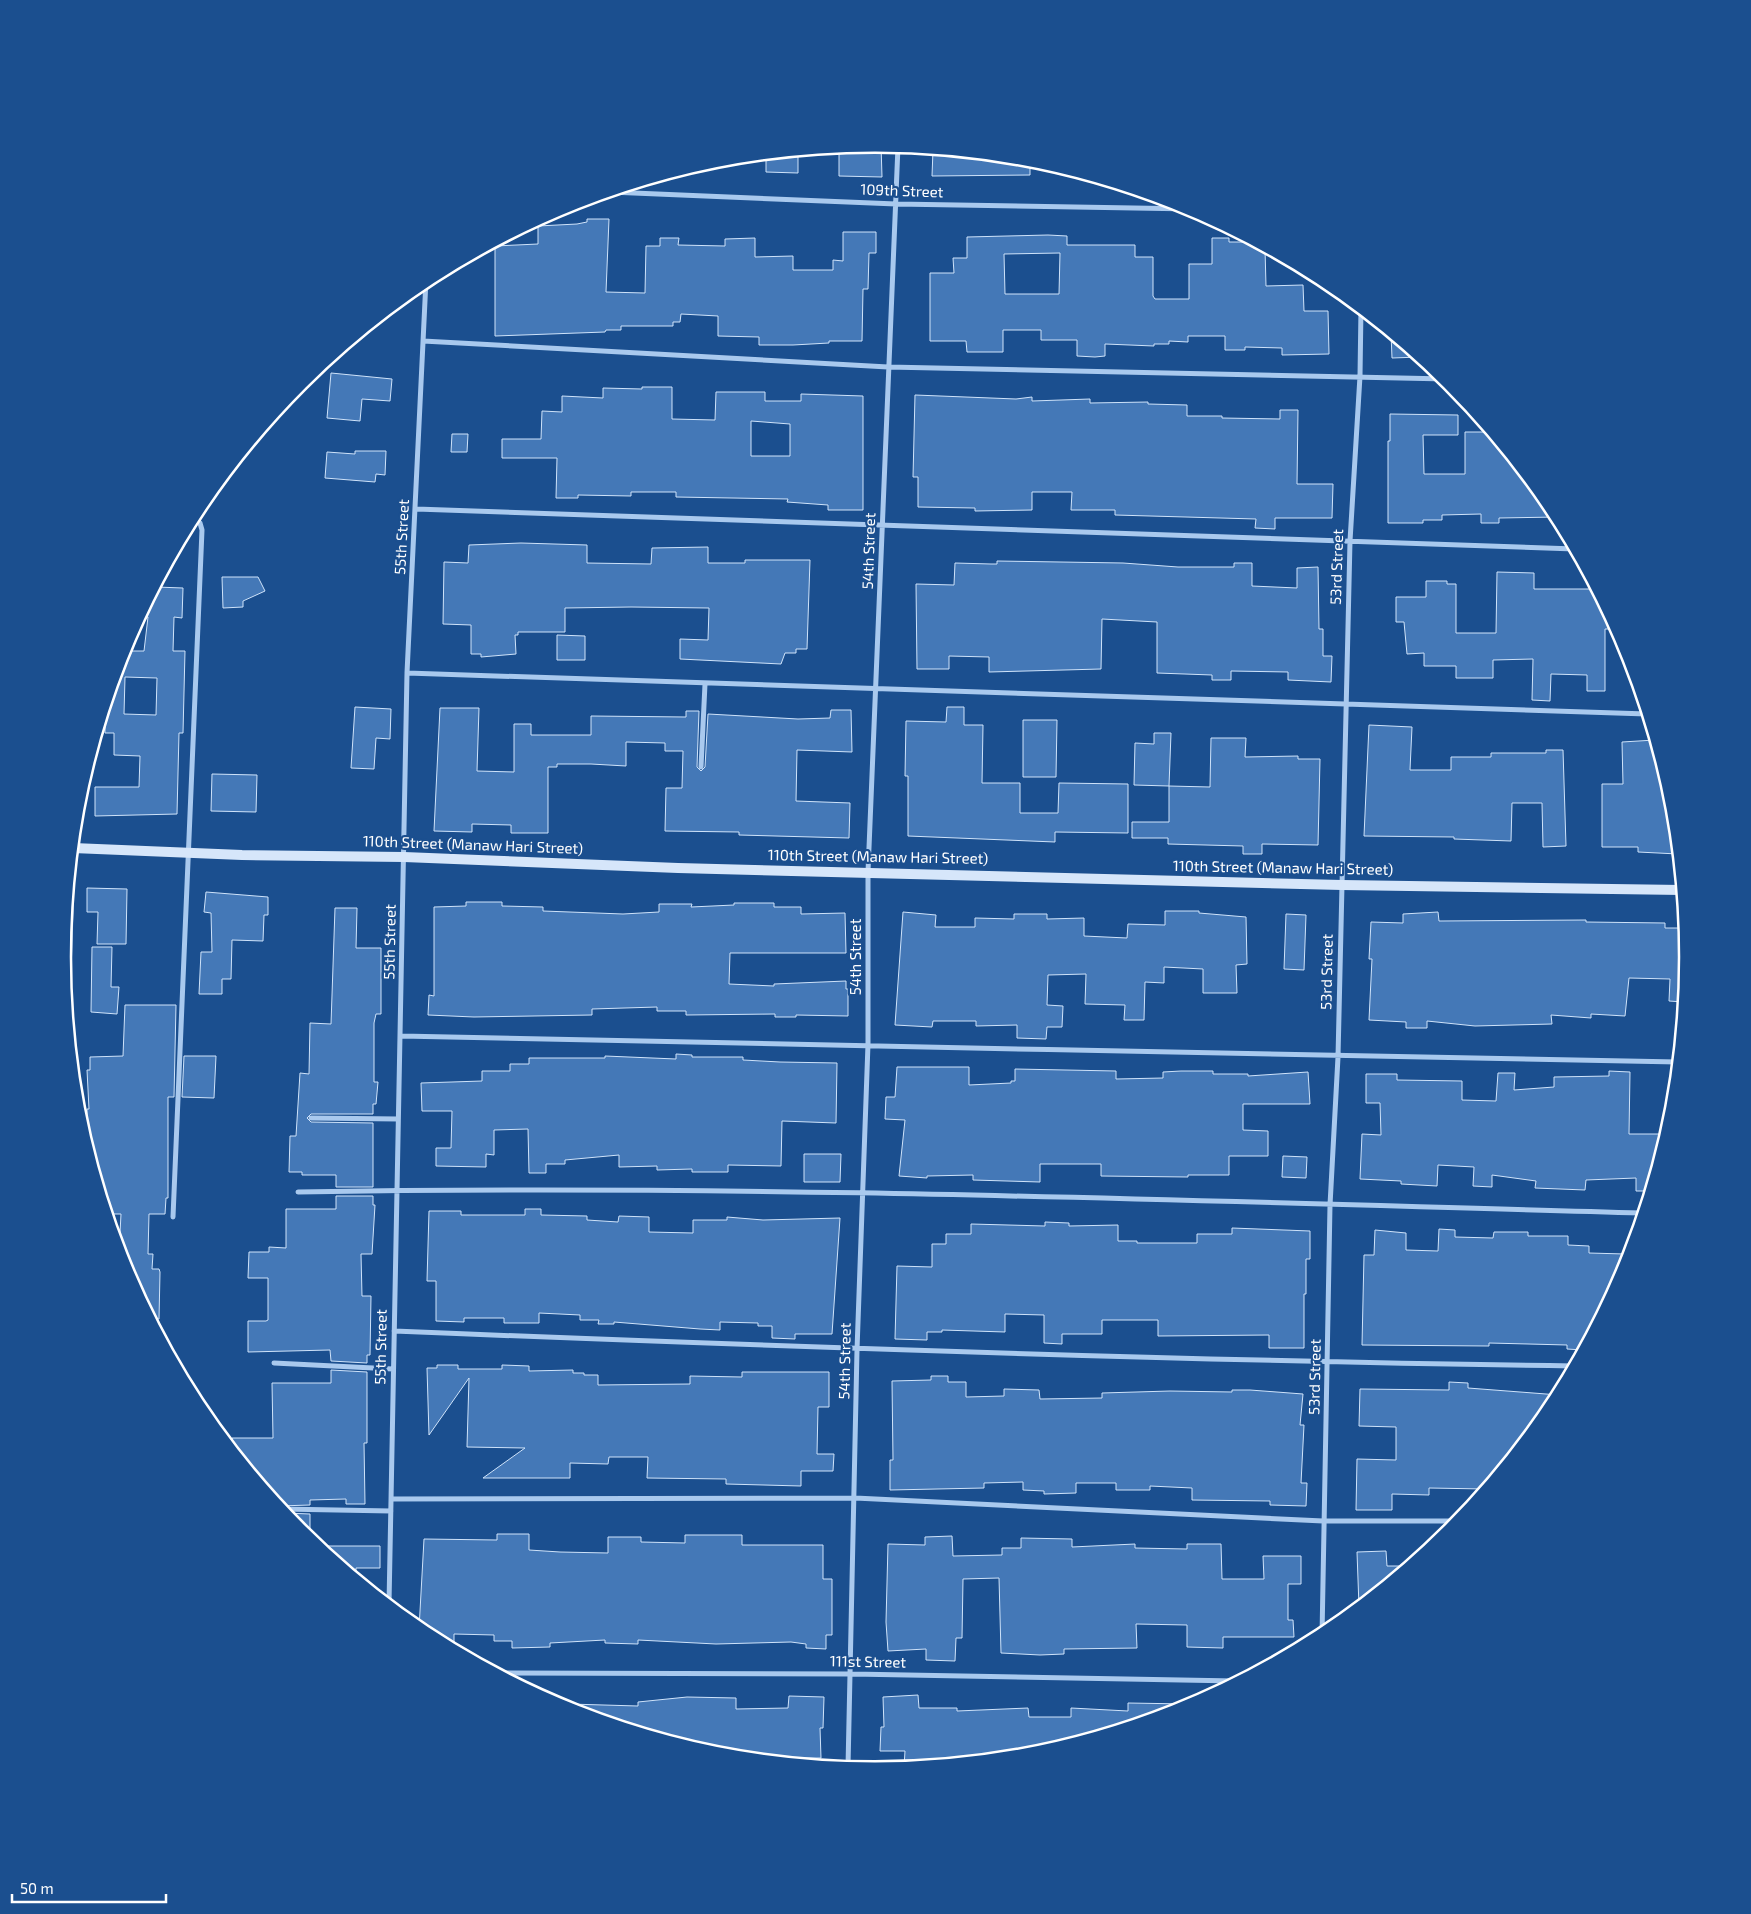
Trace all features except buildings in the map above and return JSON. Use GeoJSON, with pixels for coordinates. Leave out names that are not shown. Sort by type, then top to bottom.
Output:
{"type":"FeatureCollection","features":[{"type":"Feature","properties":{"kind":"main road","name":"110th Street (Manaw Hari Street)"},"geometry":{"type":"LineString","coordinates":[[79,847],[266,855],[404,857],[678,868],[1342,885],[1677,890]]}},
{"type":"Feature","properties":{"kind":"street","name":"54th Street"},"geometry":{"type":"LineString","coordinates":[[848,1760],[856,1498],[857,1350],[868,1044],[868,872],[898,153]]}},
{"type":"Feature","properties":{"kind":"street","name":"109th Street"},"geometry":{"type":"LineString","coordinates":[[625,193],[896,204],[1172,210]]}},
{"type":"Feature","properties":{"kind":"street","name":"55th Street"},"geometry":{"type":"LineString","coordinates":[[389,1597],[407,673],[425,291]]}},
{"type":"Feature","properties":{"kind":"street","name":"53rd Street"},"geometry":{"type":"LineString","coordinates":[[1322,1626],[1323,1521],[1329,1362],[1330,1205],[1338,1057],[1350,541],[1360,376],[1361,316]]}},
{"type":"Feature","properties":{"kind":"street"},"geometry":{"type":"LineString","coordinates":[[423,342],[888,367],[1434,379]]}},
{"type":"Feature","properties":{"kind":"street"},"geometry":{"type":"LineString","coordinates":[[416,509],[1568,549]]}},
{"type":"Feature","properties":{"kind":"street"},"geometry":{"type":"LineString","coordinates":[[173,1217],[202,530],[199,522]]}},
{"type":"Feature","properties":{"kind":"street"},"geometry":{"type":"LineString","coordinates":[[407,673],[1642,714]]}},
{"type":"Feature","properties":{"kind":"street"},"geometry":{"type":"LineString","coordinates":[[701,767],[705,684]]}},
{"type":"Feature","properties":{"kind":"street"},"geometry":{"type":"LineString","coordinates":[[401,1036],[868,1044],[1338,1057],[1673,1062]]}},
{"type":"Feature","properties":{"kind":"street"},"geometry":{"type":"LineString","coordinates":[[311,1118],[398,1119]]}},
{"type":"Feature","properties":{"kind":"street"},"geometry":{"type":"LineString","coordinates":[[298,1192],[398,1190],[862,1193],[1638,1213]]}},
{"type":"Feature","properties":{"kind":"street"},"geometry":{"type":"LineString","coordinates":[[394,1332],[857,1350],[1568,1366]]}},
{"type":"Feature","properties":{"kind":"street"},"geometry":{"type":"LineString","coordinates":[[274,1363],[393,1369]]}},
{"type":"Feature","properties":{"kind":"street"},"geometry":{"type":"LineString","coordinates":[[391,1499],[856,1498],[1323,1521],[1449,1521]]}},
{"type":"Feature","properties":{"kind":"street"},"geometry":{"type":"LineString","coordinates":[[291,1509],[391,1510]]}},
{"type":"Feature","properties":{"kind":"street","name":"111st Street"},"geometry":{"type":"LineString","coordinates":[[510,1673],[852,1674],[1223,1682]]}}]}
